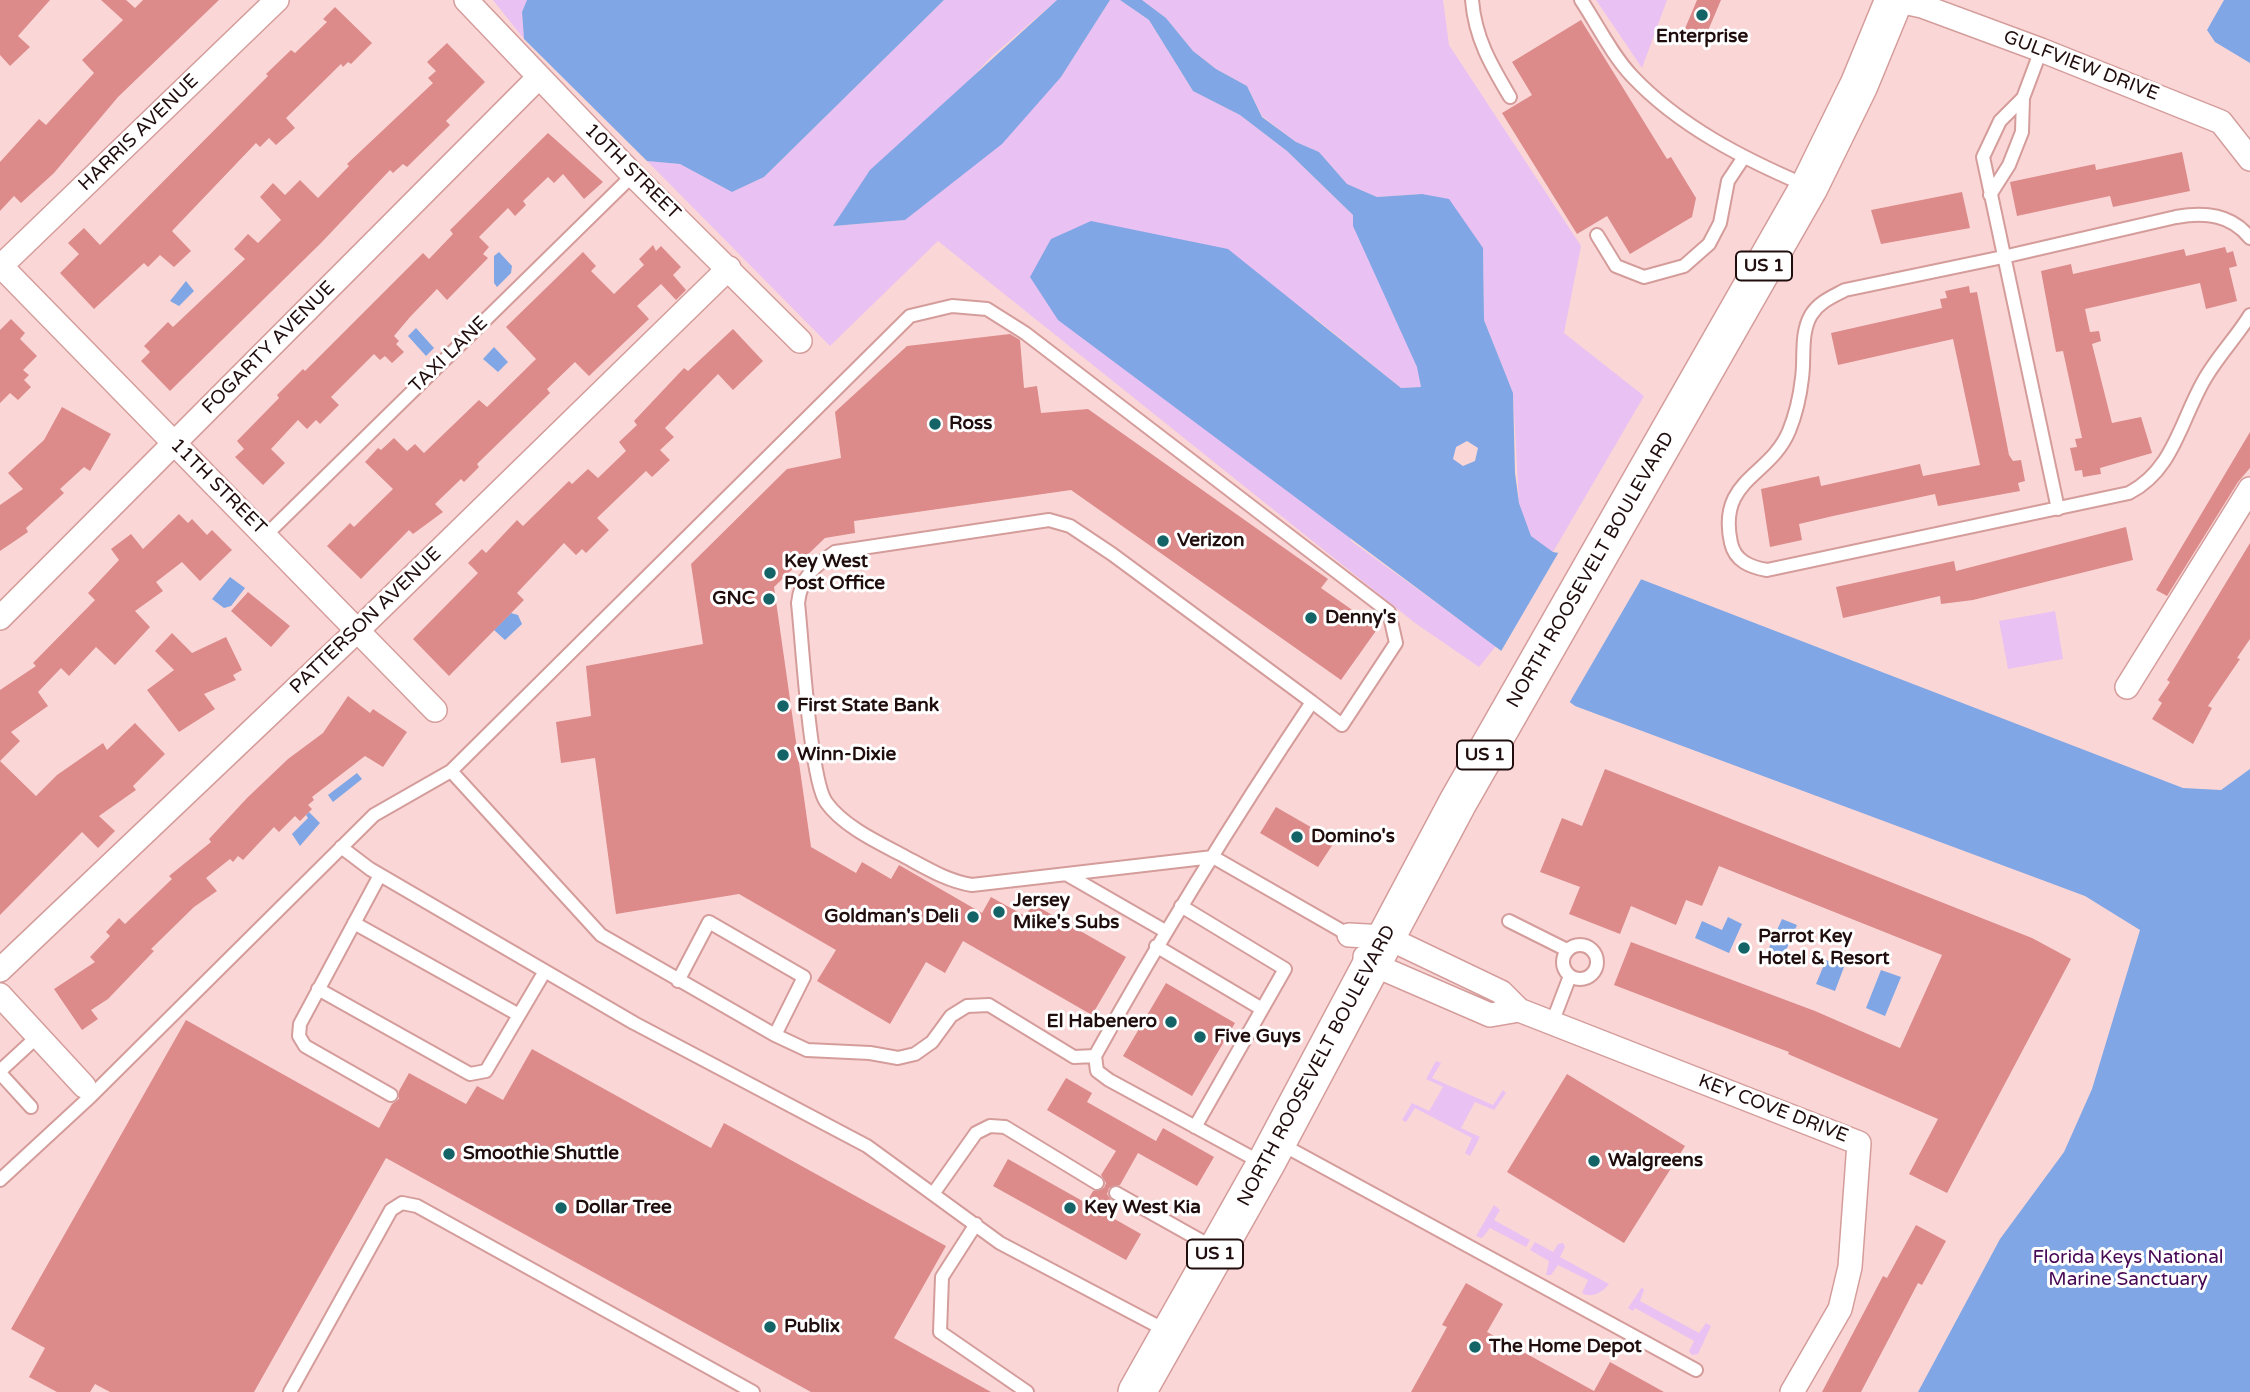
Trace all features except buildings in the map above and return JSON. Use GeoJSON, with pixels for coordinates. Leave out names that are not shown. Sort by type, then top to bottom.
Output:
{"type":"FeatureCollection","features":[{"type":"Feature","properties":{"kind":"main road","name":"NORTH ROOSEVELT BOULEVARD"},"geometry":{"type":"LineString","coordinates":[[1137,1392],[1271,1153],[1513,708],[1809,187],[1859,85],[1894,0]]}},
{"type":"Feature","properties":{"kind":"street","name":"HARRIS AVENUE"},"geometry":{"type":"LineString","coordinates":[[0,266],[277,0]]}},
{"type":"Feature","properties":{"kind":"street","name":"10TH STREET"},"geometry":{"type":"LineString","coordinates":[[466,0],[633,175],[800,341]]}},
{"type":"Feature","properties":{"kind":"street","name":"GULFVIEW DRIVE"},"geometry":{"type":"LineString","coordinates":[[1894,0],[1922,6],[2041,50],[2221,122],[2250,159]]}},
{"type":"Feature","properties":{"kind":"street","name":"FOGARTY AVENUE"},"geometry":{"type":"LineString","coordinates":[[0,618],[539,77]]}},
{"type":"Feature","properties":{"kind":"street","name":"11TH STREET"},"geometry":{"type":"LineString","coordinates":[[0,266],[435,710]]}},
{"type":"Feature","properties":{"kind":"street","name":"PATTERSON AVENUE"},"geometry":{"type":"LineString","coordinates":[[0,970],[358,630],[729,268]]}},
{"type":"Feature","properties":{"kind":"street"},"geometry":{"type":"LineString","coordinates":[[2127,687],[2250,489]]}},
{"type":"Feature","properties":{"kind":"street","name":"KEY COVE DRIVE"},"geometry":{"type":"LineString","coordinates":[[1349,935],[1379,951],[1501,992],[1519,1010],[1859,1143],[1850,1267],[1840,1309],[1792,1392]]}},
{"type":"Feature","properties":{"kind":"street"},"geometry":{"type":"LineString","coordinates":[[0,995],[84,1086]]}},
{"type":"Feature","properties":{"kind":"lane"},"geometry":{"type":"LineString","coordinates":[[1472,0],[1474,21],[1483,52],[1510,97]]}},
{"type":"Feature","properties":{"kind":"lane"},"geometry":{"type":"LineString","coordinates":[[1581,0],[1631,76],[1687,122],[1744,157],[1809,187]]}},
{"type":"Feature","properties":{"kind":"lane"},"geometry":{"type":"LineString","coordinates":[[1990,195],[2009,165],[2022,132],[2023,99],[2041,50]]}},
{"type":"Feature","properties":{"kind":"lane"},"geometry":{"type":"LineString","coordinates":[[2023,99],[2000,121],[1983,157],[2058,509]]}},
{"type":"Feature","properties":{"kind":"lane"},"geometry":{"type":"LineString","coordinates":[[1597,235],[1616,266],[1644,277],[1684,266],[1709,244],[1720,223],[1728,181],[1744,157]]}},
{"type":"Feature","properties":{"kind":"lane","name":"TAXI LANE"},"geometry":{"type":"LineString","coordinates":[[266,535],[633,175]]}},
{"type":"Feature","properties":{"kind":"lane"},"geometry":{"type":"LineString","coordinates":[[2250,238],[2238,224],[2220,216],[2196,214],[1845,290],[1823,301],[1810,316],[1804,333],[1803,377],[1788,433],[1770,460],[1742,484],[1731,508],[1730,540],[1733,550],[1742,562],[1767,570],[2129,494],[2147,484],[2162,469],[2203,381],[2250,314]]}},
{"type":"Feature","properties":{"kind":"lane"},"geometry":{"type":"LineString","coordinates":[[0,1180],[91,1096],[374,815],[450,771],[910,317],[952,306],[987,309],[1025,333],[1389,612],[1396,643],[1342,725],[1112,554],[1070,526],[1049,520],[835,552],[812,568],[800,586],[798,603],[819,782],[824,799],[835,813],[881,844],[954,882],[972,885],[1213,858],[1349,935]]}},
{"type":"Feature","properties":{"kind":"lane"},"geometry":{"type":"LineString","coordinates":[[1312,702],[1156,946],[1095,1056],[1097,1070],[1109,1080],[1195,1127],[1271,1153],[1696,1370]]}},
{"type":"Feature","properties":{"kind":"lane"},"geometry":{"type":"LineString","coordinates":[[450,771],[601,935],[678,981],[807,1050],[870,1053],[898,1058],[915,1054],[932,1042],[951,1016],[967,1006],[989,1006],[1074,1057],[1095,1056]]}},
{"type":"Feature","properties":{"kind":"lane"},"geometry":{"type":"LineString","coordinates":[[341,847],[380,875],[634,1024],[866,1146],[1000,1243],[1170,1332]]}},
{"type":"Feature","properties":{"kind":"lane"},"geometry":{"type":"LineString","coordinates":[[1066,874],[1165,931]]}},
{"type":"Feature","properties":{"kind":"lane"},"geometry":{"type":"LineString","coordinates":[[380,875],[300,1024],[299,1036],[305,1046],[391,1095]]}},
{"type":"Feature","properties":{"kind":"lane"},"geometry":{"type":"LineString","coordinates":[[1181,906],[1285,969],[1195,1127]]}},
{"type":"Feature","properties":{"kind":"lane"},"geometry":{"type":"LineString","coordinates":[[1509,921],[1567,950],[1583,944],[1593,950],[1597,960],[1595,971],[1586,978],[1570,976],[1563,967],[1567,950]]}},
{"type":"Feature","properties":{"kind":"lane"},"geometry":{"type":"LineString","coordinates":[[678,981],[709,922],[804,977],[775,1035]]}},
{"type":"Feature","properties":{"kind":"lane"},"geometry":{"type":"LineString","coordinates":[[354,923],[519,1015]]}},
{"type":"Feature","properties":{"kind":"lane"},"geometry":{"type":"LineString","coordinates":[[1156,946],[1262,1009]]}},
{"type":"Feature","properties":{"kind":"lane"},"geometry":{"type":"LineString","coordinates":[[318,989],[470,1074],[486,1071],[545,971]]}},
{"type":"Feature","properties":{"kind":"lane"},"geometry":{"type":"LineString","coordinates":[[1552,1023],[1570,976]]}},
{"type":"Feature","properties":{"kind":"lane"},"geometry":{"type":"LineString","coordinates":[[31,1107],[0,1072],[38,1036]]}},
{"type":"Feature","properties":{"kind":"lane"},"geometry":{"type":"LineString","coordinates":[[933,1194],[976,1133],[990,1126],[1005,1127],[1097,1183]]}},
{"type":"Feature","properties":{"kind":"lane"},"geometry":{"type":"LineString","coordinates":[[1115,1193],[1217,1250]]}},
{"type":"Feature","properties":{"kind":"lane"},"geometry":{"type":"LineString","coordinates":[[290,1392],[391,1210],[402,1203],[417,1206],[753,1392]]}},
{"type":"Feature","properties":{"kind":"lane"},"geometry":{"type":"LineString","coordinates":[[976,1224],[942,1277],[940,1332],[1027,1392]]}},
{"type":"Feature","properties":{"kind":"shaded area"},"geometry":{"type":"Polygon","coordinates":[[[493,0],[527,0],[522,12],[524,39],[493,0]]]}},
{"type":"Feature","properties":{"kind":"shaded area"},"geometry":{"type":"Polygon","coordinates":[[[944,0],[1057,0],[992,56],[833,226],[905,220],[1061,77],[1110,0],[1120,0],[1149,20],[1193,91],[1240,115],[1287,151],[1353,215],[1418,367],[1421,387],[1401,388],[1314,317],[1351,541],[1496,646],[1479,667],[1415,623],[938,241],[830,346],[647,161],[680,164],[732,192],[764,177],[944,0]]]}},
{"type":"Feature","properties":{"kind":"shaded area"},"geometry":{"type":"Polygon","coordinates":[[[1142,0],[1443,0],[1449,45],[1581,246],[1564,333],[1644,396],[1553,552],[1531,536],[1519,503],[1513,393],[1484,320],[1483,248],[1422,194],[1377,197],[1347,184],[1319,152],[1296,142],[1262,116],[1247,86],[1216,69],[1193,51],[1166,18],[1142,0]]]}},
{"type":"Feature","properties":{"kind":"shaded area"},"geometry":{"type":"Polygon","coordinates":[[[1596,0],[1667,0],[1642,68],[1596,0]]]}},
{"type":"Feature","properties":{"kind":"shaded area"},"geometry":{"type":"Polygon","coordinates":[[[2055,611],[2063,659],[2008,669],[1999,621],[2055,611]]]}},
{"type":"Feature","properties":{"kind":"shaded area"},"geometry":{"type":"Polygon","coordinates":[[[1436,1061],[1441,1063],[1432,1078],[1493,1105],[1503,1090],[1506,1093],[1494,1110],[1475,1102],[1461,1128],[1480,1137],[1470,1156],[1465,1153],[1472,1138],[1415,1108],[1406,1122],[1402,1120],[1412,1103],[1429,1111],[1443,1087],[1426,1079],[1436,1061]]]}},
{"type":"Feature","properties":{"kind":"shaded area"},"geometry":{"type":"Polygon","coordinates":[[[1494,1205],[1500,1210],[1494,1220],[1530,1240],[1526,1247],[1490,1228],[1482,1238],[1476,1236],[1494,1205]]]}},
{"type":"Feature","properties":{"kind":"shaded area"},"geometry":{"type":"Polygon","coordinates":[[[1535,1242],[1553,1252],[1558,1244],[1563,1243],[1565,1247],[1560,1257],[1609,1284],[1600,1292],[1590,1295],[1582,1293],[1588,1280],[1558,1265],[1551,1275],[1546,1275],[1549,1261],[1530,1250],[1535,1242]]]}},
{"type":"Feature","properties":{"kind":"shaded area"},"geometry":{"type":"Polygon","coordinates":[[[1642,1287],[1644,1290],[1640,1301],[1699,1333],[1706,1323],[1711,1326],[1698,1354],[1692,1355],[1689,1351],[1694,1341],[1635,1308],[1633,1311],[1628,1308],[1642,1287]]]}},
{"type":"Feature","properties":{"kind":"water"},"geometry":{"type":"Polygon","coordinates":[[[527,0],[944,0],[764,177],[732,192],[680,164],[647,161],[524,39],[522,12],[527,0]]]}},
{"type":"Feature","properties":{"kind":"water"},"geometry":{"type":"Polygon","coordinates":[[[1057,0],[1110,0],[1061,77],[1002,144],[905,220],[833,226],[870,170],[1057,0]]]}},
{"type":"Feature","properties":{"kind":"water","name":"Florida Keys National Marine Sanctuary"},"geometry":{"type":"Polygon","coordinates":[[[1120,0],[1142,0],[1166,18],[1193,51],[1216,69],[1247,86],[1262,117],[1296,142],[1319,152],[1347,184],[1377,197],[1422,194],[1449,199],[1483,248],[1484,320],[1513,393],[1515,473],[1519,503],[1531,536],[1553,552],[1586,558],[2183,788],[2221,790],[2250,769],[2250,1392],[1918,1392],[2000,1239],[2064,1152],[2092,1089],[2140,930],[2085,896],[1575,706],[1058,320],[1030,277],[1051,239],[1091,221],[1228,249],[1401,388],[1421,387],[1417,367],[1353,226],[1353,215],[1287,151],[1240,115],[1193,91],[1149,20],[1120,0]],[[1467,441],[1456,447],[1453,459],[1463,466],[1475,461],[1478,448],[1467,441]]]}},
{"type":"Feature","properties":{"kind":"water"},"geometry":{"type":"Polygon","coordinates":[[[2224,0],[2250,0],[2250,63],[2215,42],[2207,30],[2224,0]]]}},
{"type":"Feature","properties":{"kind":"water"},"geometry":{"type":"Polygon","coordinates":[[[499,252],[512,266],[511,273],[497,287],[494,283],[494,256],[499,252]]]}},
{"type":"Feature","properties":{"kind":"water"},"geometry":{"type":"Polygon","coordinates":[[[186,281],[194,291],[179,306],[170,301],[186,281]]]}},
{"type":"Feature","properties":{"kind":"water"},"geometry":{"type":"Polygon","coordinates":[[[416,328],[434,348],[426,356],[408,336],[416,328]]]}},
{"type":"Feature","properties":{"kind":"water"},"geometry":{"type":"Polygon","coordinates":[[[494,347],[508,362],[498,372],[483,359],[494,347]]]}},
{"type":"Feature","properties":{"kind":"water"},"geometry":{"type":"Polygon","coordinates":[[[230,577],[245,588],[231,606],[224,608],[212,599],[230,577]]]}},
{"type":"Feature","properties":{"kind":"water"},"geometry":{"type":"Polygon","coordinates":[[[511,613],[518,615],[522,624],[505,640],[494,630],[511,613]]]}},
{"type":"Feature","properties":{"kind":"water"},"geometry":{"type":"Polygon","coordinates":[[[357,773],[362,779],[333,802],[328,795],[357,773]]]}},
{"type":"Feature","properties":{"kind":"water"},"geometry":{"type":"Polygon","coordinates":[[[309,812],[320,823],[300,846],[292,834],[308,818],[306,815],[309,812]]]}},
{"type":"Feature","properties":{"kind":"water"},"geometry":{"type":"Polygon","coordinates":[[[1728,917],[1742,924],[1729,953],[1695,938],[1702,921],[1722,930],[1728,917]]]}},
{"type":"Feature","properties":{"kind":"water"},"geometry":{"type":"Polygon","coordinates":[[[1782,919],[1797,925],[1783,957],[1768,950],[1782,919]]]}},
{"type":"Feature","properties":{"kind":"water"},"geometry":{"type":"Polygon","coordinates":[[[1826,960],[1844,967],[1835,991],[1816,984],[1826,960]]]}},
{"type":"Feature","properties":{"kind":"water"},"geometry":{"type":"Polygon","coordinates":[[[1881,970],[1901,977],[1885,1016],[1866,1008],[1881,970]]]}},
{"type":"Feature","properties":{"kind":"pier"},"geometry":{"type":"Polygon","coordinates":[[[1560,550],[1587,555],[1643,576],[1568,705],[1500,653],[1560,550]]]}},
{"type":"Feature","properties":{"kind":"place","name":"Enterprise"},"geometry":{"type":"Point","coordinates":[1702,15]}},
{"type":"Feature","properties":{"kind":"place","name":"Ross"},"geometry":{"type":"Point","coordinates":[935,424]}},
{"type":"Feature","properties":{"kind":"place","name":"Verizon"},"geometry":{"type":"Point","coordinates":[1163,541]}},
{"type":"Feature","properties":{"kind":"place","name":"Key West Post Office"},"geometry":{"type":"Point","coordinates":[770,573]}},
{"type":"Feature","properties":{"kind":"place","name":"GNC"},"geometry":{"type":"Point","coordinates":[769,599]}},
{"type":"Feature","properties":{"kind":"place","name":"Denny's"},"geometry":{"type":"Point","coordinates":[1311,618]}},
{"type":"Feature","properties":{"kind":"place","name":"First State Bank"},"geometry":{"type":"Point","coordinates":[783,706]}},
{"type":"Feature","properties":{"kind":"place","name":"Winn-Dixie"},"geometry":{"type":"Point","coordinates":[783,755]}},
{"type":"Feature","properties":{"kind":"place","name":"Domino's"},"geometry":{"type":"Point","coordinates":[1297,837]}},
{"type":"Feature","properties":{"kind":"place","name":"Jersey Mike's Subs"},"geometry":{"type":"Point","coordinates":[999,912]}},
{"type":"Feature","properties":{"kind":"place","name":"Goldman's Deli"},"geometry":{"type":"Point","coordinates":[973,917]}},
{"type":"Feature","properties":{"kind":"place","name":"Parrot Key Hotel & Resort"},"geometry":{"type":"Point","coordinates":[1744,948]}},
{"type":"Feature","properties":{"kind":"place","name":"El Habenero"},"geometry":{"type":"Point","coordinates":[1171,1022]}},
{"type":"Feature","properties":{"kind":"place","name":"Five Guys"},"geometry":{"type":"Point","coordinates":[1200,1037]}},
{"type":"Feature","properties":{"kind":"place","name":"Smoothie Shuttle"},"geometry":{"type":"Point","coordinates":[449,1154]}},
{"type":"Feature","properties":{"kind":"place","name":"Walgreens"},"geometry":{"type":"Point","coordinates":[1594,1161]}},
{"type":"Feature","properties":{"kind":"place","name":"Dollar Tree"},"geometry":{"type":"Point","coordinates":[561,1208]}},
{"type":"Feature","properties":{"kind":"place","name":"Key West Kia"},"geometry":{"type":"Point","coordinates":[1070,1208]}},
{"type":"Feature","properties":{"kind":"place","name":"Publix"},"geometry":{"type":"Point","coordinates":[770,1327]}},
{"type":"Feature","properties":{"kind":"place","name":"The Home Depot"},"geometry":{"type":"Point","coordinates":[1475,1347]}}]}
